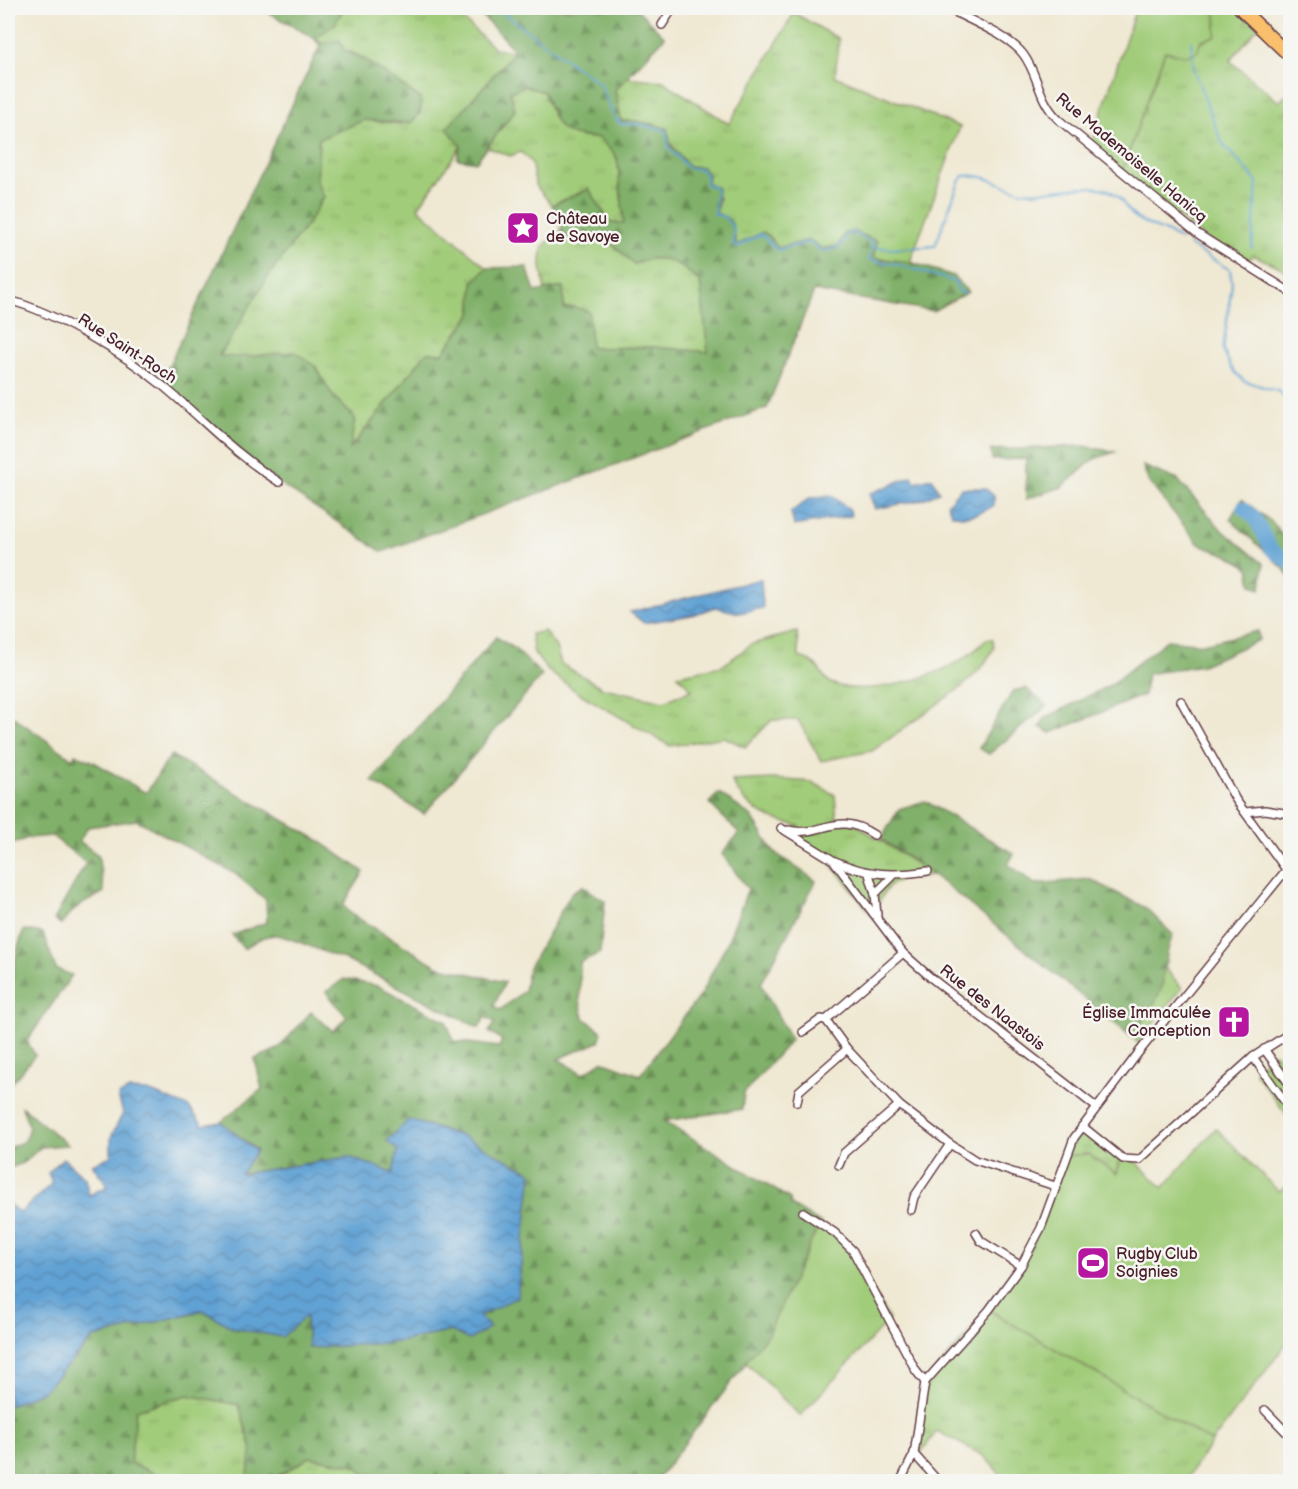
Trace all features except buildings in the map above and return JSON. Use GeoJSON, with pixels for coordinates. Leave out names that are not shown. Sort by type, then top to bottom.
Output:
{"type":"FeatureCollection","features":[{"type":"Feature","properties":{"kind":"main road"},"geometry":{"type":"LineString","coordinates":[[1240,8],[1290,56]]}},
{"type":"Feature","properties":{"kind":"street"},"geometry":{"type":"LineString","coordinates":[[662,25],[673,8]]}},
{"type":"Feature","properties":{"kind":"street","name":"Rue Mademoiselle Hanicq"},"geometry":{"type":"LineString","coordinates":[[947,8],[1019,49],[1029,63],[1045,105],[1059,120],[1198,234],[1290,292]]}},
{"type":"Feature","properties":{"kind":"street","name":"Rue Saint-Roch"},"geometry":{"type":"LineString","coordinates":[[8,300],[42,312],[142,371],[174,396],[237,454],[279,482]]}},
{"type":"Feature","properties":{"kind":"street"},"geometry":{"type":"LineString","coordinates":[[900,1482],[914,1454],[925,1382],[989,1310],[1021,1266],[1041,1228],[1070,1147],[1082,1126],[1289,872],[1245,812],[1181,700]]}},
{"type":"Feature","properties":{"kind":"street"},"geometry":{"type":"LineString","coordinates":[[1245,812],[1265,810],[1290,814]]}},
{"type":"Feature","properties":{"kind":"street","name":"Rue des Naastois"},"geometry":{"type":"LineString","coordinates":[[874,835],[857,825],[843,822],[810,830],[791,831],[781,828],[833,860],[869,874],[893,876],[928,871]]}},
{"type":"Feature","properties":{"kind":"street"},"geometry":{"type":"LineString","coordinates":[[805,842],[804,838],[810,830]]}},
{"type":"Feature","properties":{"kind":"street"},"geometry":{"type":"LineString","coordinates":[[1281,861],[1290,855]]}},
{"type":"Feature","properties":{"kind":"street","name":"Rue des Naastois"},"geometry":{"type":"LineString","coordinates":[[833,860],[903,953],[930,977],[1096,1107]]}},
{"type":"Feature","properties":{"kind":"street","name":"Rue des Naastois"},"geometry":{"type":"LineString","coordinates":[[869,874],[879,922]]}},
{"type":"Feature","properties":{"kind":"street"},"geometry":{"type":"LineString","coordinates":[[875,894],[893,876]]}},
{"type":"Feature","properties":{"kind":"street"},"geometry":{"type":"LineString","coordinates":[[804,1032],[821,1019],[826,1020],[903,953]]}},
{"type":"Feature","properties":{"kind":"street"},"geometry":{"type":"LineString","coordinates":[[826,1020],[847,1049],[899,1105],[950,1144],[975,1161],[1055,1186]]}},
{"type":"Feature","properties":{"kind":"street"},"geometry":{"type":"LineString","coordinates":[[1082,1126],[1123,1159],[1139,1160],[1253,1058],[1290,1033]]}},
{"type":"Feature","properties":{"kind":"street"},"geometry":{"type":"LineString","coordinates":[[796,1102],[800,1091],[847,1049]]}},
{"type":"Feature","properties":{"kind":"street"},"geometry":{"type":"LineString","coordinates":[[1264,1049],[1290,1085]]}},
{"type":"Feature","properties":{"kind":"street"},"geometry":{"type":"LineString","coordinates":[[1253,1058],[1290,1109]]}},
{"type":"Feature","properties":{"kind":"street"},"geometry":{"type":"LineString","coordinates":[[839,1165],[844,1153],[899,1105]]}},
{"type":"Feature","properties":{"kind":"street"},"geometry":{"type":"LineString","coordinates":[[911,1210],[914,1197],[950,1144]]}},
{"type":"Feature","properties":{"kind":"street"},"geometry":{"type":"LineString","coordinates":[[803,1212],[835,1233],[853,1251],[916,1371],[925,1382]]}},
{"type":"Feature","properties":{"kind":"street"},"geometry":{"type":"LineString","coordinates":[[976,1233],[981,1241],[1021,1266]]}},
{"type":"Feature","properties":{"kind":"street"},"geometry":{"type":"LineString","coordinates":[[1265,1410],[1290,1436]]}},
{"type":"Feature","properties":{"kind":"street"},"geometry":{"type":"LineString","coordinates":[[914,1454],[939,1482]]}},
{"type":"Feature","properties":{"kind":"green space"},"geometry":{"type":"Polygon","coordinates":[[[260,8],[344,8],[335,24],[316,38],[322,44],[340,40],[344,50],[367,61],[420,98],[420,112],[410,123],[364,120],[319,139],[317,181],[324,197],[309,222],[268,276],[220,356],[239,357],[295,352],[316,367],[332,395],[355,418],[350,449],[427,352],[443,353],[472,313],[473,282],[487,268],[527,267],[535,292],[563,287],[564,308],[574,307],[589,312],[591,348],[653,347],[708,352],[700,282],[684,269],[662,259],[645,260],[634,264],[611,243],[565,237],[552,205],[589,189],[610,223],[624,223],[617,157],[599,138],[575,135],[561,128],[552,114],[544,92],[524,86],[510,92],[515,110],[476,162],[457,159],[461,146],[447,128],[515,51],[475,8],[636,8],[665,37],[615,90],[621,121],[638,121],[667,128],[671,146],[689,166],[702,167],[708,174],[707,183],[718,188],[716,213],[724,216],[733,226],[737,245],[763,232],[778,248],[810,240],[822,249],[838,246],[845,233],[853,231],[877,241],[873,258],[910,262],[953,276],[968,292],[933,311],[814,291],[767,408],[382,552],[245,460],[161,382],[320,46],[314,38],[260,8]]]}},
{"type":"Feature","properties":{"kind":"green space"},"geometry":{"type":"Polygon","coordinates":[[[344,8],[451,8],[495,49],[515,51],[448,128],[461,146],[418,208],[487,268],[473,282],[472,313],[443,353],[427,352],[349,450],[355,418],[332,395],[316,367],[219,356],[268,276],[309,222],[317,181],[319,139],[364,120],[401,124],[380,81],[367,61],[315,38],[334,24],[344,8]]]}},
{"type":"Feature","properties":{"kind":"green space"},"geometry":{"type":"Polygon","coordinates":[[[1136,8],[1216,8],[1216,36],[1201,40],[1197,52],[1186,56],[1165,51],[1122,171],[1091,145],[1136,8]]]}},
{"type":"Feature","properties":{"kind":"green space"},"geometry":{"type":"Polygon","coordinates":[[[1216,8],[1240,8],[1259,26],[1230,61],[1279,102],[1290,91],[1290,276],[1282,268],[1253,255],[1247,262],[1206,239],[1122,171],[1165,51],[1184,49],[1216,36],[1216,8]]]}},
{"type":"Feature","properties":{"kind":"green space"},"geometry":{"type":"Polygon","coordinates":[[[794,13],[839,39],[835,76],[960,127],[910,262],[873,258],[845,233],[838,246],[822,249],[810,240],[778,248],[768,235],[737,245],[716,213],[719,198],[707,183],[702,167],[689,167],[655,124],[621,121],[615,90],[627,77],[663,81],[729,124],[794,13]]]}},
{"type":"Feature","properties":{"kind":"green space"},"geometry":{"type":"Polygon","coordinates":[[[524,86],[544,92],[552,114],[561,128],[575,135],[599,138],[617,157],[624,223],[610,223],[589,189],[552,205],[536,186],[531,162],[521,152],[510,156],[487,147],[515,110],[510,92],[524,86]]]}},
{"type":"Feature","properties":{"kind":"green space"},"geometry":{"type":"Polygon","coordinates":[[[562,229],[565,237],[611,243],[634,264],[645,260],[662,259],[677,264],[692,275],[700,282],[708,352],[653,347],[591,348],[564,308],[562,288],[545,290],[541,266],[542,247],[562,229]]]}},
{"type":"Feature","properties":{"kind":"green space"},"geometry":{"type":"Polygon","coordinates":[[[1083,446],[1115,452],[1094,459],[1062,487],[1026,499],[1026,459],[992,460],[991,450],[1083,446]]]}},
{"type":"Feature","properties":{"kind":"green space"},"geometry":{"type":"Polygon","coordinates":[[[1143,466],[1178,480],[1221,529],[1264,564],[1261,589],[1252,584],[1249,568],[1232,557],[1199,544],[1148,481],[1143,466]]]}},
{"type":"Feature","properties":{"kind":"green space"},"geometry":{"type":"Polygon","coordinates":[[[1242,499],[1273,523],[1290,545],[1290,579],[1284,569],[1230,519],[1242,499]]]}},
{"type":"Feature","properties":{"kind":"green space"},"geometry":{"type":"Polygon","coordinates":[[[544,631],[556,647],[561,664],[603,688],[664,701],[692,690],[678,675],[722,666],[752,644],[797,632],[799,657],[815,664],[831,683],[847,688],[890,686],[936,672],[974,651],[986,639],[993,639],[994,648],[983,666],[963,686],[872,751],[821,761],[798,720],[772,720],[745,747],[724,737],[670,746],[577,692],[547,670],[534,653],[531,634],[544,631]]]}},
{"type":"Feature","properties":{"kind":"green space"},"geometry":{"type":"Polygon","coordinates":[[[1258,631],[1259,640],[1202,665],[1147,674],[1144,695],[1051,733],[1040,727],[1045,718],[1110,685],[1167,640],[1203,644],[1258,631]]]}},
{"type":"Feature","properties":{"kind":"green space"},"geometry":{"type":"Polygon","coordinates":[[[496,637],[515,649],[542,675],[424,814],[372,781],[496,637]]]}},
{"type":"Feature","properties":{"kind":"green space"},"geometry":{"type":"Polygon","coordinates":[[[1026,688],[1047,706],[989,754],[979,748],[1013,691],[1026,688]]]}},
{"type":"Feature","properties":{"kind":"green space"},"geometry":{"type":"Polygon","coordinates":[[[8,713],[73,759],[75,754],[94,762],[146,793],[171,755],[318,840],[364,872],[343,905],[351,914],[437,966],[505,982],[494,1006],[500,1010],[524,991],[528,969],[572,892],[583,886],[605,901],[600,953],[580,962],[580,1001],[584,1018],[602,1031],[599,1042],[558,1059],[583,1074],[602,1061],[640,1075],[701,994],[727,943],[748,889],[722,854],[739,833],[709,803],[719,793],[751,816],[774,852],[816,881],[761,984],[791,1040],[744,1093],[742,1109],[664,1121],[790,1199],[791,1205],[820,1223],[768,1334],[656,1481],[372,1481],[355,1465],[310,1457],[269,1481],[247,1481],[252,1450],[239,1405],[188,1395],[136,1410],[130,1463],[173,1481],[8,1481],[8,1406],[43,1391],[93,1338],[203,1310],[233,1328],[306,1316],[309,1348],[397,1342],[452,1331],[479,1316],[398,1150],[393,1173],[347,1157],[240,1174],[256,1150],[221,1122],[262,1089],[255,1059],[278,1049],[311,1012],[333,1031],[347,1017],[326,992],[344,979],[378,986],[446,1021],[454,1041],[499,1047],[502,1040],[489,1032],[495,1022],[485,1017],[479,1028],[342,958],[287,937],[274,935],[266,937],[244,949],[232,935],[267,922],[266,900],[234,873],[137,820],[88,827],[79,841],[98,855],[104,892],[77,907],[61,924],[54,920],[86,863],[52,836],[27,838],[8,846],[8,713]]]}},
{"type":"Feature","properties":{"kind":"green space"},"geometry":{"type":"Polygon","coordinates":[[[773,779],[812,782],[835,795],[837,821],[857,825],[933,875],[893,883],[883,895],[874,918],[829,861],[787,832],[799,826],[768,817],[751,807],[732,781],[773,779]]]}},
{"type":"Feature","properties":{"kind":"green space"},"geometry":{"type":"Polygon","coordinates":[[[925,801],[1014,854],[1008,864],[1035,884],[1090,879],[1146,908],[1173,935],[1168,949],[1161,991],[1154,1006],[1140,1024],[1128,1034],[931,873],[881,839],[899,809],[925,801]]]}},
{"type":"Feature","properties":{"kind":"green space"},"geometry":{"type":"Polygon","coordinates":[[[24,930],[43,933],[56,969],[72,975],[27,1041],[35,1055],[8,1088],[8,989],[24,930]]]}},
{"type":"Feature","properties":{"kind":"green space"},"geometry":{"type":"Polygon","coordinates":[[[1165,968],[1182,988],[1138,1043],[1128,1034],[1139,1025],[1152,1007],[1162,987],[1165,968]]]}},
{"type":"Feature","properties":{"kind":"green space"},"geometry":{"type":"Polygon","coordinates":[[[1275,1053],[1290,1071],[1290,1119],[1255,1073],[1257,1067],[1275,1053]]]}},
{"type":"Feature","properties":{"kind":"green space"},"geometry":{"type":"Polygon","coordinates":[[[22,1107],[68,1145],[41,1147],[24,1162],[8,1169],[8,1148],[25,1141],[29,1126],[22,1107]]]}},
{"type":"Feature","properties":{"kind":"green space"},"geometry":{"type":"Polygon","coordinates":[[[1082,1126],[1121,1157],[1117,1174],[1088,1154],[1066,1156],[1082,1126]]]}},
{"type":"Feature","properties":{"kind":"green space"},"geometry":{"type":"Polygon","coordinates":[[[1216,1128],[1279,1192],[1290,1183],[1290,1339],[1212,1442],[989,1310],[1032,1246],[1066,1156],[1088,1154],[1117,1174],[1121,1157],[1135,1161],[1163,1188],[1216,1128]]]}},
{"type":"Feature","properties":{"kind":"green space"},"geometry":{"type":"Polygon","coordinates":[[[820,1223],[846,1243],[889,1320],[800,1416],[746,1362],[768,1334],[820,1223]]]}},
{"type":"Feature","properties":{"kind":"green space"},"geometry":{"type":"Polygon","coordinates":[[[989,1310],[1212,1442],[1185,1481],[1007,1482],[984,1456],[937,1431],[919,1455],[917,1450],[925,1382],[989,1310]]]}},
{"type":"Feature","properties":{"kind":"green space"},"geometry":{"type":"Polygon","coordinates":[[[188,1395],[239,1405],[252,1450],[247,1481],[169,1481],[130,1463],[136,1410],[188,1395]]]}},
{"type":"Feature","properties":{"kind":"green space"},"geometry":{"type":"Polygon","coordinates":[[[310,1457],[355,1465],[372,1481],[269,1482],[310,1457]]]}},
{"type":"Feature","properties":{"kind":"water"},"geometry":{"type":"Polygon","coordinates":[[[912,476],[915,482],[932,478],[939,492],[921,500],[875,509],[869,494],[912,476]]]}},
{"type":"Feature","properties":{"kind":"water"},"geometry":{"type":"Polygon","coordinates":[[[961,488],[985,488],[994,496],[994,505],[974,515],[952,514],[947,504],[961,488]]]}},
{"type":"Feature","properties":{"kind":"water"},"geometry":{"type":"Polygon","coordinates":[[[832,496],[850,510],[851,516],[794,526],[791,512],[810,498],[832,496]]]}},
{"type":"Feature","properties":{"kind":"water"},"geometry":{"type":"Polygon","coordinates":[[[761,579],[763,608],[739,613],[715,607],[692,615],[644,623],[630,612],[761,579]]]}},
{"type":"Feature","properties":{"kind":"water"},"geometry":{"type":"Polygon","coordinates":[[[129,1090],[148,1091],[189,1107],[203,1125],[221,1122],[256,1151],[241,1174],[348,1157],[393,1173],[398,1150],[387,1141],[409,1120],[462,1136],[532,1173],[517,1297],[479,1316],[490,1327],[469,1340],[451,1331],[397,1342],[308,1348],[306,1316],[282,1337],[233,1328],[203,1310],[93,1338],[43,1391],[8,1406],[8,1203],[20,1213],[52,1183],[48,1173],[63,1158],[85,1178],[89,1195],[108,1186],[92,1164],[111,1156],[111,1137],[123,1113],[118,1096],[129,1090]]]}},
{"type":"Feature","properties":{"kind":"waterway"},"geometry":{"type":"LineString","coordinates":[[496,8],[600,84],[614,117],[621,124],[638,124],[666,130],[669,148],[688,168],[701,169],[706,175],[706,184],[716,188],[715,214],[725,217],[734,229],[733,244],[737,247],[761,234],[777,250],[809,242],[822,251],[837,247],[843,243],[846,235],[852,232],[873,243],[869,260],[896,264],[950,280],[956,283],[958,291],[964,293]]}},
{"type":"Feature","properties":{"kind":"waterway"},"geometry":{"type":"LineString","coordinates":[[1191,42],[1194,71],[1222,143],[1257,182],[1252,248]]}},
{"type":"Feature","properties":{"kind":"waterway"},"geometry":{"type":"LineString","coordinates":[[872,247],[894,249],[935,246],[959,182],[964,176],[986,178],[1007,187],[1032,192],[1084,187],[1105,189],[1122,201],[1140,221],[1180,240]]}},
{"type":"Feature","properties":{"kind":"waterway"},"geometry":{"type":"LineString","coordinates":[[1189,245],[1230,270],[1232,284],[1223,350],[1232,369],[1244,381],[1280,392],[1290,405]]}},
{"type":"Feature","properties":{"kind":"waterway"},"geometry":{"type":"LineString","coordinates":[[1243,508],[1254,517],[1272,550],[1290,563]]}},
{"type":"Feature","properties":{"kind":"place","name":"Château de Savoye"},"geometry":{"type":"Point","coordinates":[523,228]}},
{"type":"Feature","properties":{"kind":"place","name":"Église Immaculée Conception"},"geometry":{"type":"Point","coordinates":[1234,1022]}},
{"type":"Feature","properties":{"kind":"place","name":"Rugby Club Soignies"},"geometry":{"type":"Point","coordinates":[1093,1263]}}]}
